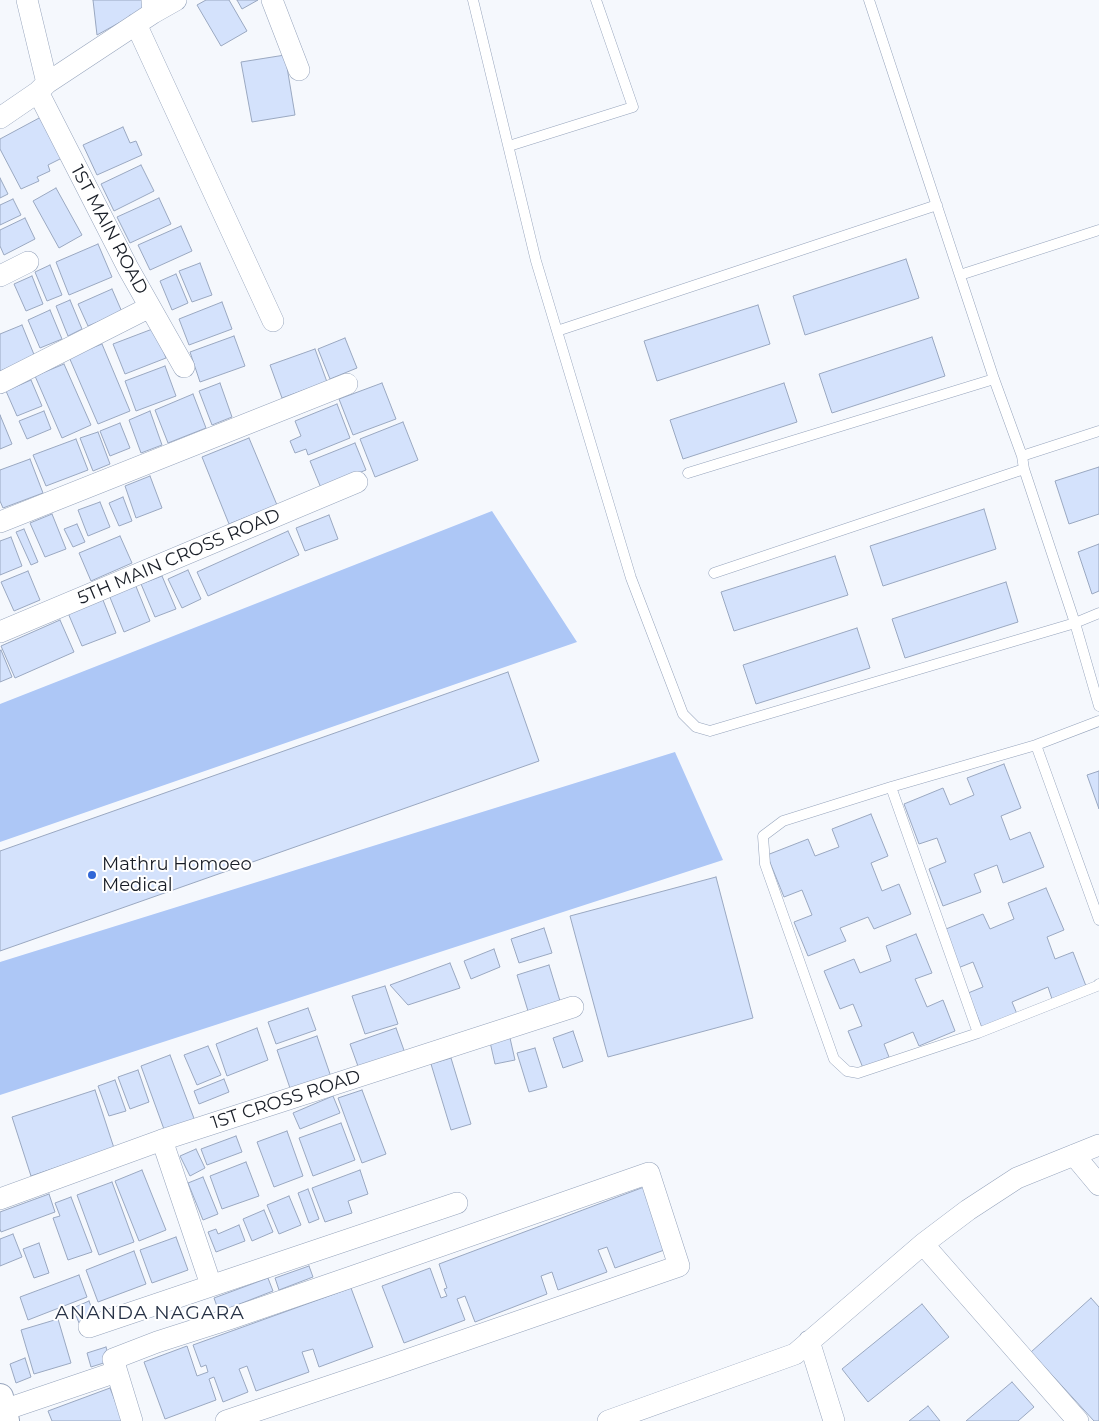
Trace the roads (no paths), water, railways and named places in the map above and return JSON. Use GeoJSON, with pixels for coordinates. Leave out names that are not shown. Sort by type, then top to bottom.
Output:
{"type":"FeatureCollection","features":[{"type":"Feature","properties":{"kind":"street","name":"1ST MAIN ROAD"},"geometry":{"type":"LineString","coordinates":[[27,0],[43,88],[128,268],[184,367]]}},
{"type":"Feature","properties":{"kind":"street"},"geometry":{"type":"LineString","coordinates":[[0,118],[147,12],[176,0]]}},
{"type":"Feature","properties":{"kind":"street"},"geometry":{"type":"LineString","coordinates":[[272,0],[299,70]]}},
{"type":"Feature","properties":{"kind":"street"},"geometry":{"type":"LineString","coordinates":[[147,12],[273,321]]}},
{"type":"Feature","properties":{"kind":"street"},"geometry":{"type":"LineString","coordinates":[[0,276],[28,262]]}},
{"type":"Feature","properties":{"kind":"street"},"geometry":{"type":"LineString","coordinates":[[0,383],[150,307]]}},
{"type":"Feature","properties":{"kind":"street"},"geometry":{"type":"LineString","coordinates":[[0,522],[347,384]]}},
{"type":"Feature","properties":{"kind":"street","name":"5TH MAIN CROSS ROAD"},"geometry":{"type":"LineString","coordinates":[[0,632],[357,482]]}},
{"type":"Feature","properties":{"kind":"street","name":"1ST CROSS ROAD"},"geometry":{"type":"LineString","coordinates":[[0,1199],[162,1140],[573,1007]]}},
{"type":"Feature","properties":{"kind":"street"},"geometry":{"type":"LineString","coordinates":[[162,1140],[211,1285]]}},
{"type":"Feature","properties":{"kind":"street"},"geometry":{"type":"LineString","coordinates":[[608,1421],[795,1354],[923,1244],[968,1210],[1017,1178],[1099,1145]]}},
{"type":"Feature","properties":{"kind":"street"},"geometry":{"type":"LineString","coordinates":[[1074,1155],[1099,1186]]}},
{"type":"Feature","properties":{"kind":"street"},"geometry":{"type":"LineString","coordinates":[[132,1421],[112,1359],[650,1173],[679,1266],[226,1421]]}},
{"type":"Feature","properties":{"kind":"street"},"geometry":{"type":"LineString","coordinates":[[89,1327],[457,1202]]}},
{"type":"Feature","properties":{"kind":"street"},"geometry":{"type":"LineString","coordinates":[[923,1244],[1078,1421]]}},
{"type":"Feature","properties":{"kind":"street"},"geometry":{"type":"LineString","coordinates":[[809,1341],[834,1421]]}},
{"type":"Feature","properties":{"kind":"street"},"geometry":{"type":"LineString","coordinates":[[4,1409],[116,1372]]}},
{"type":"Feature","properties":{"kind":"lane"},"geometry":{"type":"LineString","coordinates":[[473,0],[536,261],[631,578],[682,714],[696,727],[710,731],[1075,623],[1099,613]]}},
{"type":"Feature","properties":{"kind":"lane"},"geometry":{"type":"LineString","coordinates":[[509,146],[633,106],[596,0]]}},
{"type":"Feature","properties":{"kind":"lane"},"geometry":{"type":"LineString","coordinates":[[869,0],[994,379],[1022,456],[1024,469],[1075,623],[1099,706]]}},
{"type":"Feature","properties":{"kind":"lane"},"geometry":{"type":"LineString","coordinates":[[557,332],[937,205]]}},
{"type":"Feature","properties":{"kind":"lane"},"geometry":{"type":"LineString","coordinates":[[960,275],[1099,230]]}},
{"type":"Feature","properties":{"kind":"lane"},"geometry":{"type":"LineString","coordinates":[[688,473],[994,379]]}},
{"type":"Feature","properties":{"kind":"lane"},"geometry":{"type":"LineString","coordinates":[[1022,456],[1099,431]]}},
{"type":"Feature","properties":{"kind":"lane"},"geometry":{"type":"LineString","coordinates":[[714,573],[1024,469]]}},
{"type":"Feature","properties":{"kind":"lane"},"geometry":{"type":"LineString","coordinates":[[1099,721],[1036,745],[782,820],[763,836],[765,864],[834,1059],[847,1070],[858,1073],[978,1033],[1099,984]]}},
{"type":"Feature","properties":{"kind":"lane"},"geometry":{"type":"LineString","coordinates":[[1036,745],[1098,914]]}},
{"type":"Feature","properties":{"kind":"lane"},"geometry":{"type":"LineString","coordinates":[[892,787],[978,1033]]}},
{"type":"Feature","properties":{"kind":"place","name":"Mathru Homoeo Medical"},"geometry":{"type":"Point","coordinates":[92,875]}},
{"type":"Feature","properties":{"kind":"district","name":"ANANDA NAGARA"},"geometry":{"type":"Point","coordinates":[150,1313]}}]}
